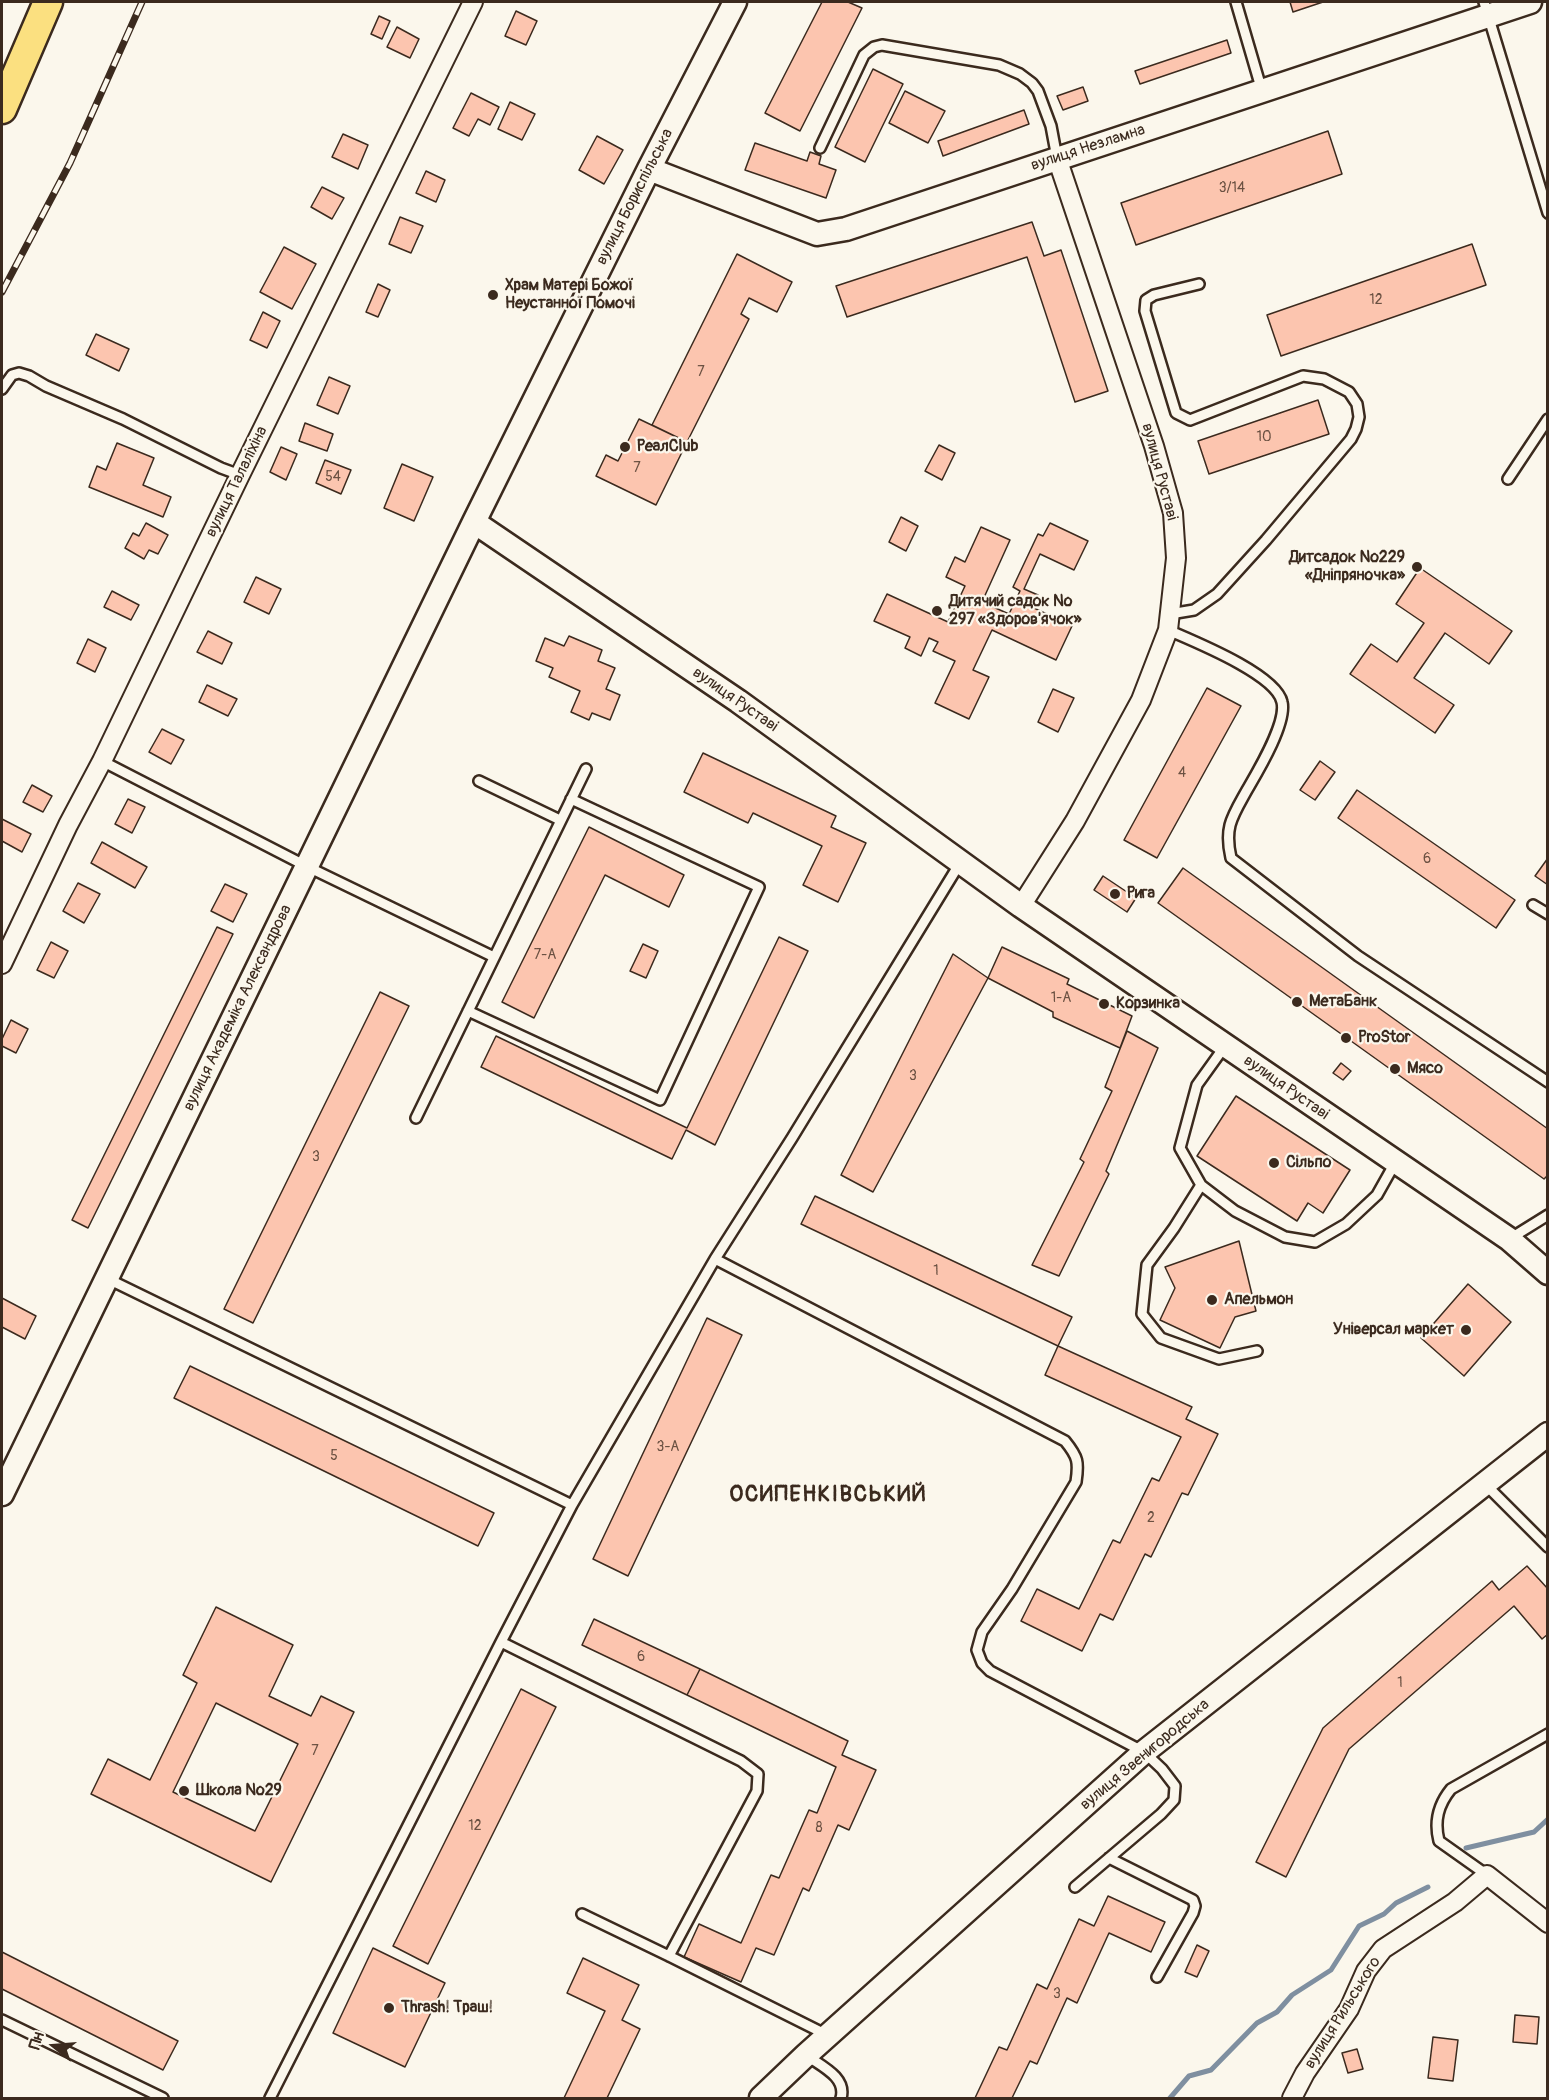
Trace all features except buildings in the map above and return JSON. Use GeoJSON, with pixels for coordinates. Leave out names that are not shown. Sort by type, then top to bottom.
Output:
{"type":"FeatureCollection","features":[{"type":"Feature","properties":{"kind":"main road"},"geometry":{"type":"LineString","coordinates":[[2,109],[48,2]]}},
{"type":"Feature","properties":{"kind":"street","name":"вулиця Талаліхіна"},"geometry":{"type":"LineString","coordinates":[[2,964],[68,825],[102,761],[473,2]]}},
{"type":"Feature","properties":{"kind":"street","name":"вулиця Бориспільська"},"geometry":{"type":"LineString","coordinates":[[474,522],[649,169],[735,2]]}},
{"type":"Feature","properties":{"kind":"street","name":"вулиця Незламна"},"geometry":{"type":"LineString","coordinates":[[649,169],[817,234],[846,229],[1262,91],[1486,9],[1530,2]]}},
{"type":"Feature","properties":{"kind":"street","name":"вулиця Руставі"},"geometry":{"type":"LineString","coordinates":[[1021,906],[1075,821],[1141,700],[1169,622],[1176,558],[1173,513],[1138,397],[1057,158]]}},
{"type":"Feature","properties":{"kind":"street","name":"вулиця Руставі"},"geometry":{"type":"LineString","coordinates":[[474,522],[738,701],[1021,906],[1509,1239],[1548,1273]]}},
{"type":"Feature","properties":{"kind":"street","name":"вулиця Академіка Александрова"},"geometry":{"type":"LineString","coordinates":[[2,1494],[474,522]]}},
{"type":"Feature","properties":{"kind":"street","name":"вулиця Звенигородська"},"geometry":{"type":"LineString","coordinates":[[761,2098],[1144,1752],[1548,1434]]}},
{"type":"Feature","properties":{"kind":"street"},"geometry":{"type":"LineString","coordinates":[[1487,1875],[1548,1923]]}},
{"type":"Feature","properties":{"kind":"street","name":"вулиця Рильського"},"geometry":{"type":"LineString","coordinates":[[1292,2098],[1305,2073],[1349,2009],[1366,1971],[1383,1949],[1455,1902],[1487,1875]]}},
{"type":"Feature","properties":{"kind":"lane"},"geometry":{"type":"LineString","coordinates":[[1236,2],[1262,91]]}},
{"type":"Feature","properties":{"kind":"lane"},"geometry":{"type":"LineString","coordinates":[[1486,9],[1548,213]]}},
{"type":"Feature","properties":{"kind":"lane"},"geometry":{"type":"LineString","coordinates":[[820,148],[864,55],[874,47],[882,45],[999,65],[1020,74],[1038,91],[1051,126],[1057,158]]}},
{"type":"Feature","properties":{"kind":"lane"},"geometry":{"type":"LineString","coordinates":[[1169,622],[1194,610],[1217,594],[1351,439],[1359,417],[1357,404],[1349,392],[1324,379],[1303,376],[1190,420],[1176,413],[1145,311],[1146,300],[1154,295],[1199,284]]}},
{"type":"Feature","properties":{"kind":"lane"},"geometry":{"type":"LineString","coordinates":[[2,388],[12,375],[18,373],[29,376],[46,386],[123,419],[221,468],[240,475]]}},
{"type":"Feature","properties":{"kind":"lane"},"geometry":{"type":"LineString","coordinates":[[1508,479],[1548,419]]}},
{"type":"Feature","properties":{"kind":"lane"},"geometry":{"type":"LineString","coordinates":[[1169,622],[1259,676],[1280,695],[1283,704],[1269,750],[1236,808],[1228,827],[1227,841],[1231,858],[1358,956],[1548,1082]]}},
{"type":"Feature","properties":{"kind":"lane"},"geometry":{"type":"LineString","coordinates":[[102,761],[308,867],[494,957]]}},
{"type":"Feature","properties":{"kind":"lane"},"geometry":{"type":"LineString","coordinates":[[416,1118],[586,769]]}},
{"type":"Feature","properties":{"kind":"lane"},"geometry":{"type":"LineString","coordinates":[[479,781],[560,820]]}},
{"type":"Feature","properties":{"kind":"lane"},"geometry":{"type":"LineString","coordinates":[[468,1011],[660,1100],[759,887],[571,799]]}},
{"type":"Feature","properties":{"kind":"lane"},"geometry":{"type":"LineString","coordinates":[[270,2098],[573,1505],[715,1259],[836,1068],[960,862]]}},
{"type":"Feature","properties":{"kind":"lane"},"geometry":{"type":"LineString","coordinates":[[1533,905],[1548,914]]}},
{"type":"Feature","properties":{"kind":"lane"},"geometry":{"type":"LineString","coordinates":[[1225,1046],[1197,1085],[1180,1148],[1201,1185],[1235,1211],[1285,1237],[1316,1242],[1346,1224],[1377,1195],[1395,1163]]}},
{"type":"Feature","properties":{"kind":"lane"},"geometry":{"type":"LineString","coordinates":[[1201,1185],[1147,1265],[1142,1314],[1161,1338],[1219,1359],[1257,1351]]}},
{"type":"Feature","properties":{"kind":"lane"},"geometry":{"type":"LineString","coordinates":[[1509,1239],[1548,1215]]}},
{"type":"Feature","properties":{"kind":"lane"},"geometry":{"type":"LineString","coordinates":[[715,1259],[1065,1441],[1076,1454],[1078,1468],[1076,1482],[1012,1589],[982,1632],[977,1650],[979,1657],[990,1671],[1144,1752],[1162,1769],[1175,1786],[1174,1800],[1161,1814],[1075,1887]]}},
{"type":"Feature","properties":{"kind":"lane"},"geometry":{"type":"LineString","coordinates":[[106,1278],[573,1505]]}},
{"type":"Feature","properties":{"kind":"lane"},"geometry":{"type":"LineString","coordinates":[[1485,1484],[1548,1547]]}},
{"type":"Feature","properties":{"kind":"lane"},"geometry":{"type":"LineString","coordinates":[[501,1642],[741,1761],[758,1774],[757,1791],[669,1956]]}},
{"type":"Feature","properties":{"kind":"lane"},"geometry":{"type":"LineString","coordinates":[[1487,1875],[1439,1841],[1436,1827],[1438,1811],[1443,1799],[1451,1789],[1548,1734]]}},
{"type":"Feature","properties":{"kind":"lane"},"geometry":{"type":"LineString","coordinates":[[1109,1858],[1193,1900],[1195,1906],[1193,1913],[1156,1977]]}},
{"type":"Feature","properties":{"kind":"lane"},"geometry":{"type":"LineString","coordinates":[[582,1914],[829,2036]]}},
{"type":"Feature","properties":{"kind":"lane"},"geometry":{"type":"LineString","coordinates":[[2,2020],[163,2098]]}},
{"type":"Feature","properties":{"kind":"lane"},"geometry":{"type":"LineString","coordinates":[[806,2055],[837,2077],[843,2092],[841,2098]]}},
{"type":"Feature","properties":{"kind":"waterway"},"geometry":{"type":"LineString","coordinates":[[1466,1848],[1534,1832],[1548,1819]]}},
{"type":"Feature","properties":{"kind":"waterway"},"geometry":{"type":"LineString","coordinates":[[1170,2098],[1189,2076],[1211,2070],[1257,2023],[1277,2012],[1292,1995],[1331,1970],[1359,1926],[1384,1914],[1396,1903],[1428,1887]]}},
{"type":"Feature","properties":{"kind":"railway"},"geometry":{"type":"LineString","coordinates":[[2,292],[70,163],[142,2]]}},
{"type":"Feature","properties":{"kind":"place","name":"Храм Матері Божої Неустанної Помочі"},"geometry":{"type":"Point","coordinates":[493,295]}},
{"type":"Feature","properties":{"kind":"place","name":"РеалClub"},"geometry":{"type":"Point","coordinates":[625,447]}},
{"type":"Feature","properties":{"kind":"place","name":"Дитсадок №229 «Дніпряночка»"},"geometry":{"type":"Point","coordinates":[1417,567]}},
{"type":"Feature","properties":{"kind":"place","name":"Дитячий садок № 297 «Здоров'ячок»"},"geometry":{"type":"Point","coordinates":[937,611]}},
{"type":"Feature","properties":{"kind":"place","name":"Рига"},"geometry":{"type":"Point","coordinates":[1115,894]}},
{"type":"Feature","properties":{"kind":"place","name":"МетаБанк"},"geometry":{"type":"Point","coordinates":[1297,1002]}},
{"type":"Feature","properties":{"kind":"place","name":"Корзинка"},"geometry":{"type":"Point","coordinates":[1104,1004]}},
{"type":"Feature","properties":{"kind":"place","name":"ProStor"},"geometry":{"type":"Point","coordinates":[1346,1038]}},
{"type":"Feature","properties":{"kind":"place","name":"Мясо"},"geometry":{"type":"Point","coordinates":[1395,1069]}},
{"type":"Feature","properties":{"kind":"place","name":"Сільпо"},"geometry":{"type":"Point","coordinates":[1274,1163]}},
{"type":"Feature","properties":{"kind":"place","name":"Апельмон"},"geometry":{"type":"Point","coordinates":[1212,1300]}},
{"type":"Feature","properties":{"kind":"place","name":"Універсал маркет"},"geometry":{"type":"Point","coordinates":[1466,1330]}},
{"type":"Feature","properties":{"kind":"place","name":"Школа №29"},"geometry":{"type":"Point","coordinates":[184,1791]}},
{"type":"Feature","properties":{"kind":"place","name":"Thrash! Траш!"},"geometry":{"type":"Point","coordinates":[389,2008]}},
{"type":"Feature","properties":{"kind":"district","name":"ОСИПЕНКІВСЬКИЙ"},"geometry":{"type":"Point","coordinates":[828,1495]}}]}
